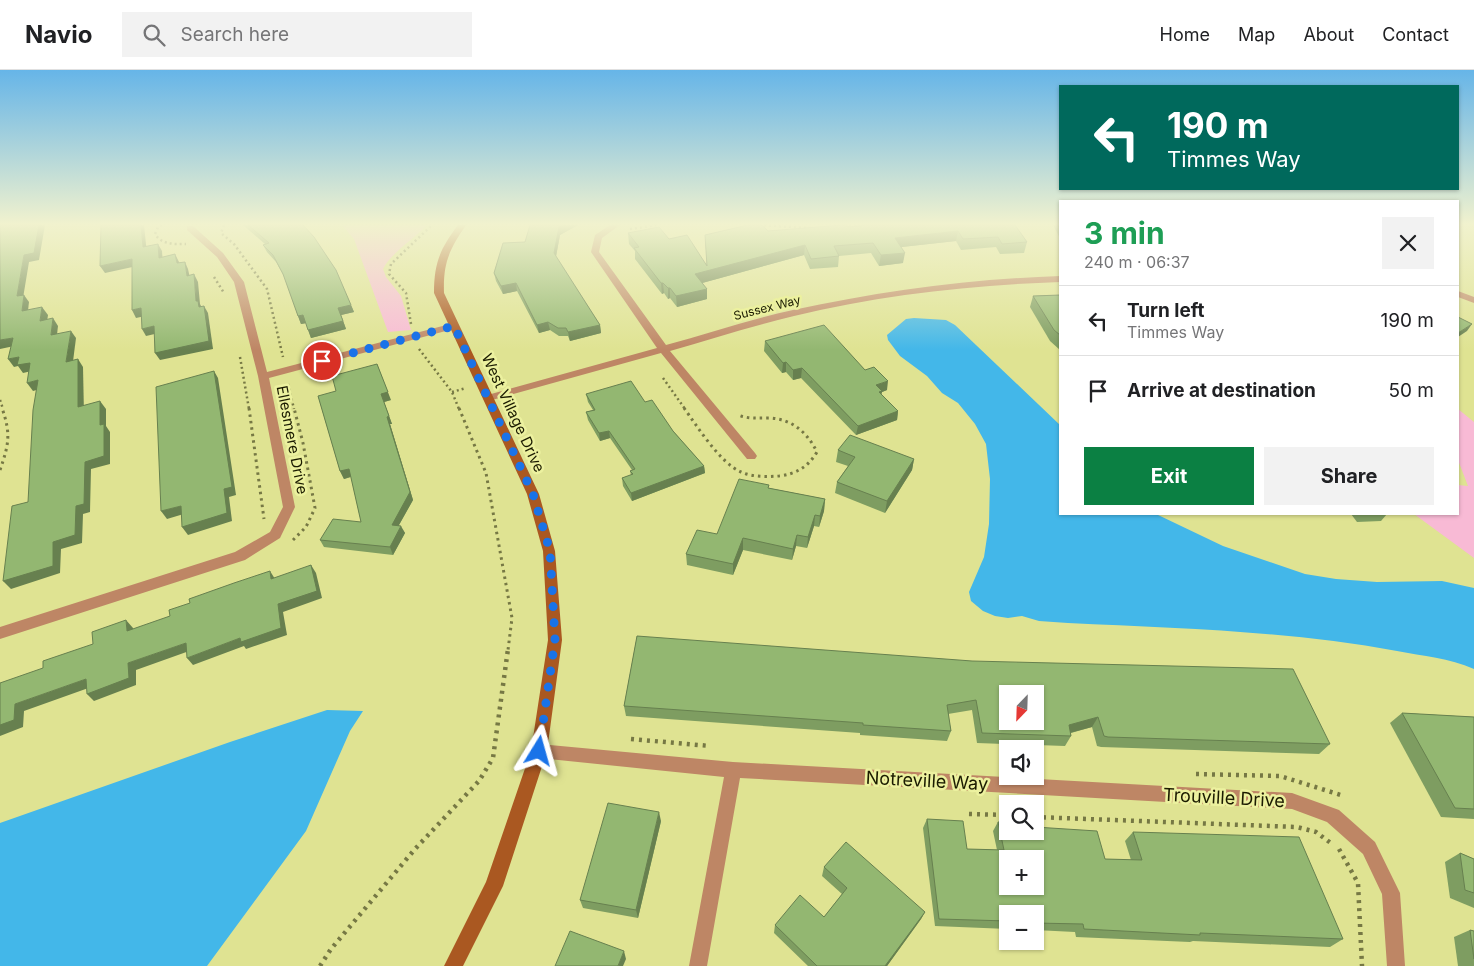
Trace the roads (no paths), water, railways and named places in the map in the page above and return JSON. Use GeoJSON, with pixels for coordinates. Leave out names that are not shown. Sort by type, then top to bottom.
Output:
{"type":"FeatureCollection","features":[{"type":"Feature","properties":{"kind":"street","name":"Ellesmere Drive"},"geometry":{"type":"LineString","coordinates":[[0,632],[240,556],[275,535],[288,508],[263,376],[239,282],[228,267]]}},
{"type":"Feature","properties":{"kind":"street","name":"West Village Drive"},"geometry":{"type":"LineString","coordinates":[[438,267],[439,294],[533,494],[550,551],[555,640],[539,751],[494,886],[454,966]]}},
{"type":"Feature","properties":{"kind":"street"},"geometry":{"type":"LineString","coordinates":[[605,267],[663,349],[751,456]]}},
{"type":"Feature","properties":{"kind":"street","name":"Sussex Way"},"geometry":{"type":"LineString","coordinates":[[488,398],[792,313],[894,294],[1002,281],[1059,279]]}},
{"type":"Feature","properties":{"kind":"street"},"geometry":{"type":"LineString","coordinates":[[1459,294],[1474,300]]}},
{"type":"Feature","properties":{"kind":"street"},"geometry":{"type":"LineString","coordinates":[[263,376],[454,326]]}},
{"type":"Feature","properties":{"kind":"street","name":"Notreville Way"},"geometry":{"type":"LineString","coordinates":[[539,751],[733,770],[1151,793]]}},
{"type":"Feature","properties":{"kind":"street"},"geometry":{"type":"LineString","coordinates":[[698,966],[733,770]]}},
{"type":"Feature","properties":{"kind":"street","name":"Trouville Drive"},"geometry":{"type":"LineString","coordinates":[[1151,793],[1292,801],[1333,816],[1369,848],[1391,893],[1396,966]]}},
{"type":"Feature","properties":{"kind":"water"},"geometry":{"type":"Polygon","coordinates":[[[906,319],[946,320],[955,325],[1059,424],[1059,515],[1158,515],[1223,546],[1305,574],[1336,579],[1377,582],[1442,581],[1474,588],[1474,669],[1436,658],[1315,639],[1233,631],[1039,621],[1022,616],[1008,618],[995,616],[983,611],[971,601],[969,592],[984,557],[989,524],[990,479],[986,444],[975,424],[958,403],[942,393],[927,376],[900,356],[888,340],[887,335],[906,319]]]}},
{"type":"Feature","properties":{"kind":"water"},"geometry":{"type":"Polygon","coordinates":[[[327,710],[363,711],[350,731],[306,831],[207,966],[0,966],[0,823],[327,710]]]}}]}
